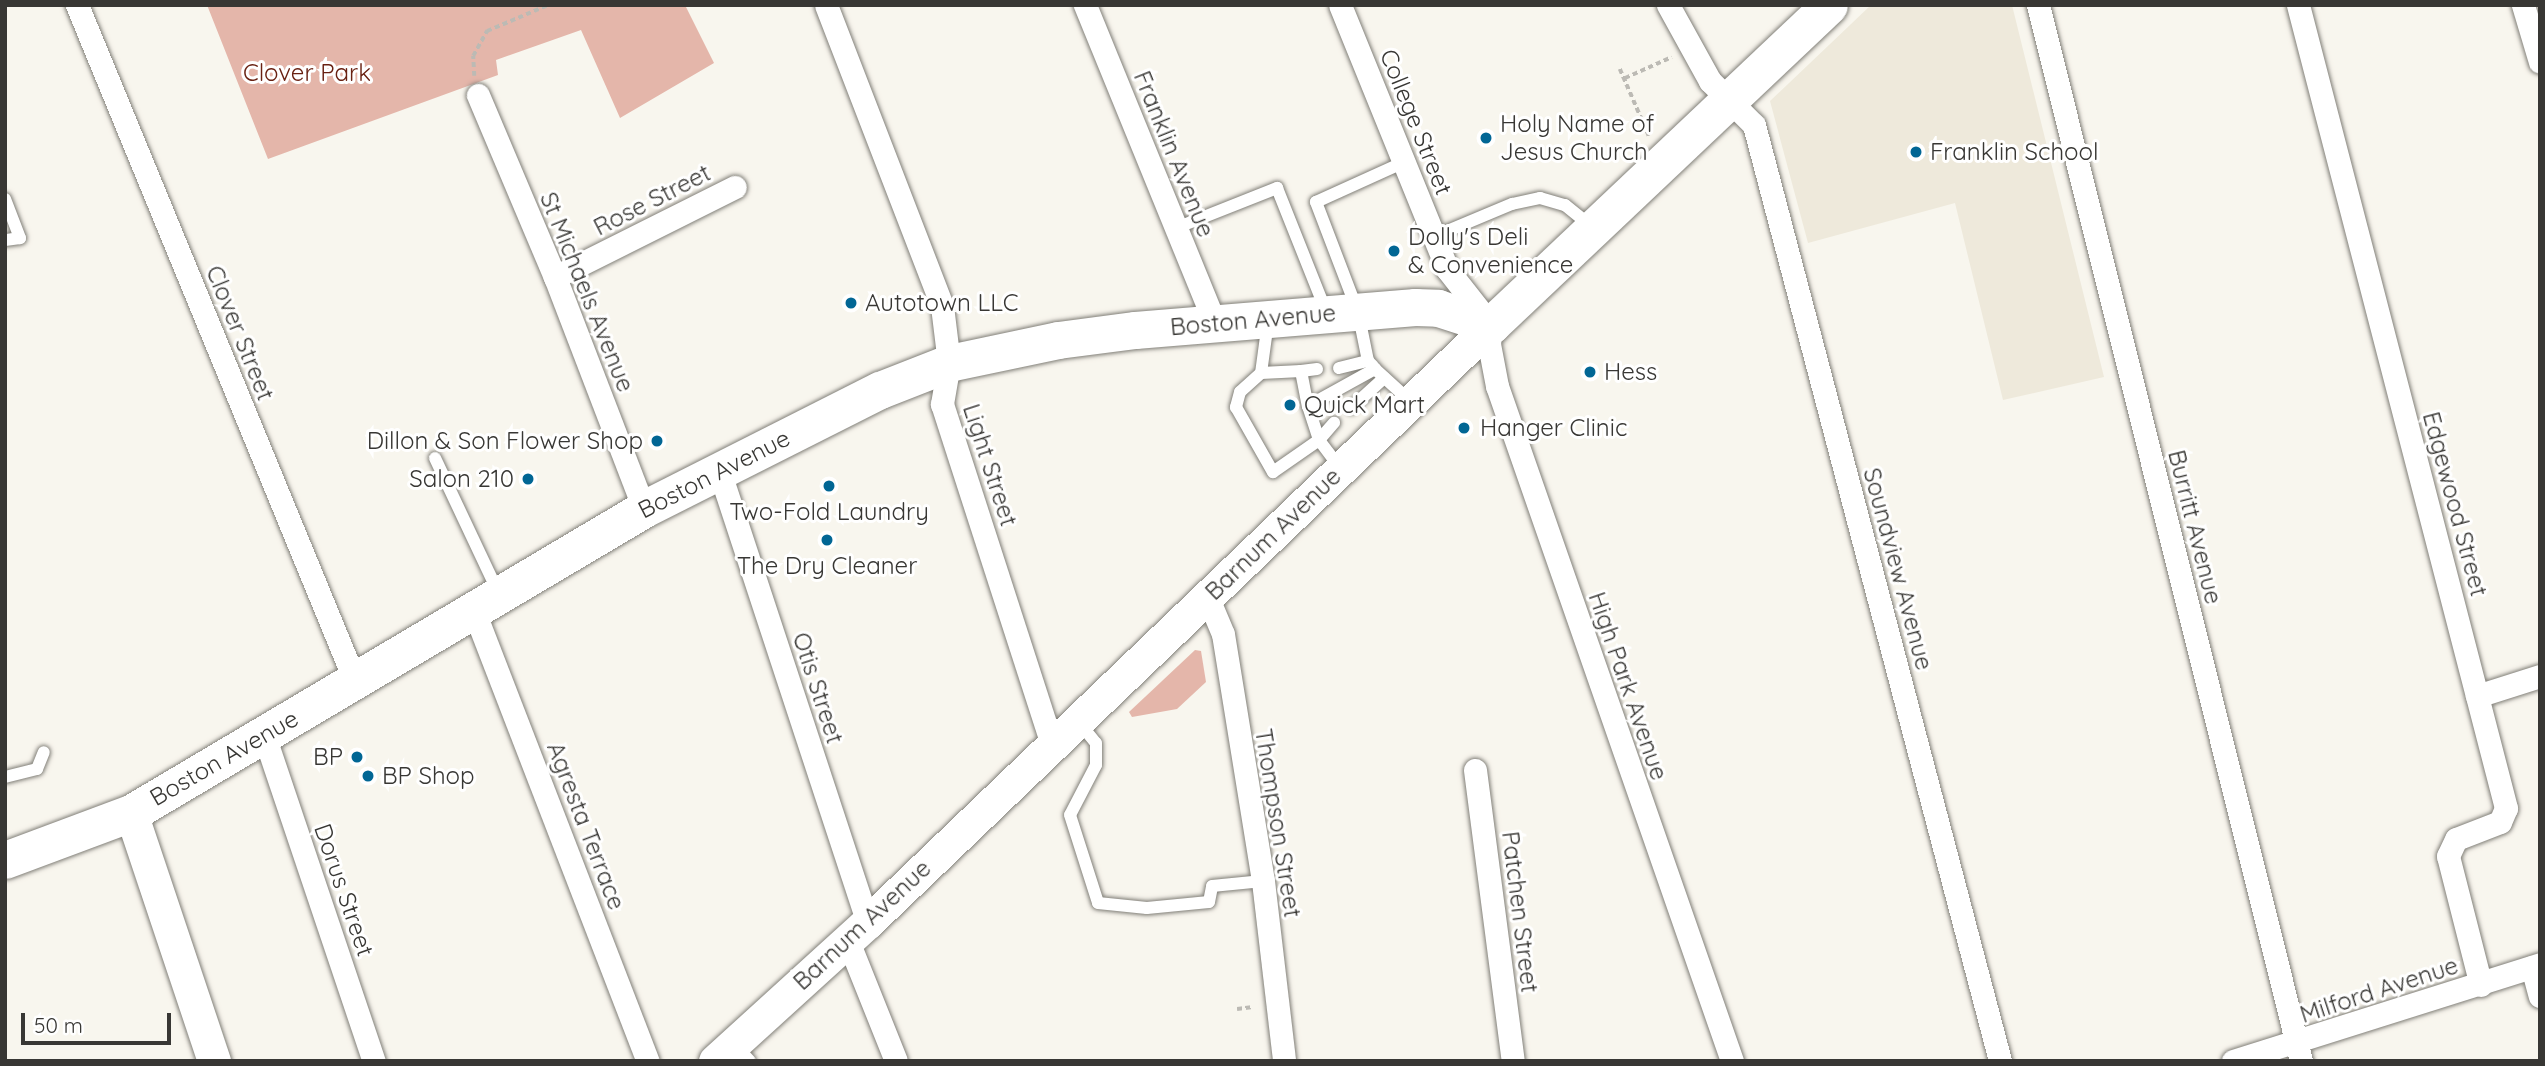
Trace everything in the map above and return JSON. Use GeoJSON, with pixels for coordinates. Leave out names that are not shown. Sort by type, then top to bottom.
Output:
{"type":"FeatureCollection","features":[{"type":"Feature","properties":{"kind":"main road","name":"Barnum Avenue"},"geometry":{"type":"LineString","coordinates":[[733,1055],[1052,744],[1825,7]]}},
{"type":"Feature","properties":{"kind":"main road","name":"Boston Avenue"},"geometry":{"type":"LineString","coordinates":[[5,860],[131,813],[644,509],[880,390],[949,363],[1058,340],[1215,323],[1425,306],[1491,325]]}},
{"type":"Feature","properties":{"kind":"main road"},"geometry":{"type":"LineString","coordinates":[[131,813],[214,1061]]}},
{"type":"Feature","properties":{"kind":"street","name":"Clover Street"},"geometry":{"type":"LineString","coordinates":[[77,5],[355,681]]}},
{"type":"Feature","properties":{"kind":"street","name":"Light Street"},"geometry":{"type":"LineString","coordinates":[[826,5],[942,306],[949,363],[942,404],[1052,744]]}},
{"type":"Feature","properties":{"kind":"street","name":"Franklin Avenue"},"geometry":{"type":"LineString","coordinates":[[1085,5],[1215,323]]}},
{"type":"Feature","properties":{"kind":"street","name":"College Street"},"geometry":{"type":"LineString","coordinates":[[1340,5],[1447,269],[1491,325]]}},
{"type":"Feature","properties":{"kind":"street","name":"Soundview Avenue"},"geometry":{"type":"LineString","coordinates":[[1668,5],[1701,67],[1728,100],[1754,125],[2000,1061]]}},
{"type":"Feature","properties":{"kind":"street","name":"Burritt Avenue"},"geometry":{"type":"LineString","coordinates":[[2038,5],[2299,1052]]}},
{"type":"Feature","properties":{"kind":"street","name":"Edgewood Street"},"geometry":{"type":"LineString","coordinates":[[2298,5],[2505,813],[2493,826],[2456,839],[2448,856],[2481,985]]}},
{"type":"Feature","properties":{"kind":"street"},"geometry":{"type":"LineString","coordinates":[[2523,5],[2540,62]]}},
{"type":"Feature","properties":{"kind":"street","name":"St Michaels Avenue"},"geometry":{"type":"LineString","coordinates":[[478,95],[555,278],[644,509]]}},
{"type":"Feature","properties":{"kind":"street","name":"Rose Street"},"geometry":{"type":"LineString","coordinates":[[555,278],[735,187]]}},
{"type":"Feature","properties":{"kind":"street","name":"High Park Avenue"},"geometry":{"type":"LineString","coordinates":[[1491,325],[1489,344],[1497,386],[1732,1061]]}},
{"type":"Feature","properties":{"kind":"street","name":"Otis Street"},"geometry":{"type":"LineString","coordinates":[[719,470],[897,1061]]}},
{"type":"Feature","properties":{"kind":"street","name":"Thompson Street"},"geometry":{"type":"LineString","coordinates":[[1207,596],[1223,634],[1263,881],[1284,1061]]}},
{"type":"Feature","properties":{"kind":"street","name":"Agresta Terrace"},"geometry":{"type":"LineString","coordinates":[[487,603],[649,1061]]}},
{"type":"Feature","properties":{"kind":"street"},"geometry":{"type":"LineString","coordinates":[[2477,696],[2540,676]]}},
{"type":"Feature","properties":{"kind":"street","name":"Dorus Street"},"geometry":{"type":"LineString","coordinates":[[264,735],[374,1061]]}},
{"type":"Feature","properties":{"kind":"street","name":"Patchen Street"},"geometry":{"type":"LineString","coordinates":[[1475,770],[1513,1061]]}},
{"type":"Feature","properties":{"kind":"street","name":"Milford Avenue"},"geometry":{"type":"LineString","coordinates":[[2233,1061],[2299,1052],[2536,965]]}},
{"type":"Feature","properties":{"kind":"street"},"geometry":{"type":"LineString","coordinates":[[2536,965],[2540,996]]}},
{"type":"Feature","properties":{"kind":"lane"},"geometry":{"type":"LineString","coordinates":[[1343,313],[1316,202],[1404,162]]}},
{"type":"Feature","properties":{"kind":"lane"},"geometry":{"type":"LineString","coordinates":[[1176,228],[1277,188],[1376,369],[1411,403]]}},
{"type":"Feature","properties":{"kind":"lane"},"geometry":{"type":"LineString","coordinates":[[1433,237],[1513,204],[1540,198],[1565,205],[1592,227]]}},
{"type":"Feature","properties":{"kind":"lane"},"geometry":{"type":"LineString","coordinates":[[5,199],[20,238],[5,240]]}},
{"type":"Feature","properties":{"kind":"lane"},"geometry":{"type":"LineString","coordinates":[[1261,373],[1268,319]]}},
{"type":"Feature","properties":{"kind":"lane"},"geometry":{"type":"LineString","coordinates":[[1339,368],[1376,369]]}},
{"type":"Feature","properties":{"kind":"lane"},"geometry":{"type":"LineString","coordinates":[[1317,369],[1261,373],[1240,392],[1237,407],[1273,472],[1319,440],[1334,423]]}},
{"type":"Feature","properties":{"kind":"lane"},"geometry":{"type":"LineString","coordinates":[[1308,406],[1376,369]]}},
{"type":"Feature","properties":{"kind":"lane"},"geometry":{"type":"LineString","coordinates":[[1351,408],[1376,369]]}},
{"type":"Feature","properties":{"kind":"lane"},"geometry":{"type":"LineString","coordinates":[[1301,371],[1319,440],[1341,469]]}},
{"type":"Feature","properties":{"kind":"lane"},"geometry":{"type":"LineString","coordinates":[[435,458],[487,603]]}},
{"type":"Feature","properties":{"kind":"lane"},"geometry":{"type":"LineString","coordinates":[[1077,721],[1096,743],[1096,765],[1070,815],[1098,903],[1147,908],[1209,902],[1212,886],[1263,881]]}},
{"type":"Feature","properties":{"kind":"lane"},"geometry":{"type":"LineString","coordinates":[[5,777],[37,769],[44,752]]}},
{"type":"Feature","properties":{"kind":"path"},"geometry":{"type":"LineString","coordinates":[[478,95],[472,65],[484,34],[548,5]]}},
{"type":"Feature","properties":{"kind":"path"},"geometry":{"type":"LineString","coordinates":[[1625,78],[1672,57]]}},
{"type":"Feature","properties":{"kind":"path"},"geometry":{"type":"LineString","coordinates":[[1620,69],[1650,138]]}},
{"type":"Feature","properties":{"kind":"path"},"geometry":{"type":"LineString","coordinates":[[1237,1009],[1253,1007]]}},
{"type":"Feature","properties":{"kind":"shaded area","name":"Franklin School"},"geometry":{"type":"Polygon","coordinates":[[[1871,5],[2012,5],[2104,377],[2003,400],[1955,203],[1808,243],[1770,101],[1871,5]]]}},
{"type":"Feature","properties":{"kind":"green space","name":"Clover Park"},"geometry":{"type":"Polygon","coordinates":[[[207,5],[685,5],[714,63],[620,118],[581,30],[496,60],[498,75],[268,159],[207,5]]]}},
{"type":"Feature","properties":{"kind":"green space"},"geometry":{"type":"Polygon","coordinates":[[[1195,650],[1201,651],[1206,682],[1177,709],[1132,717],[1129,712],[1195,650]]]}},
{"type":"Feature","properties":{"kind":"place","name":"Holy Name of Jesus Church"},"geometry":{"type":"Point","coordinates":[1486,138]}},
{"type":"Feature","properties":{"kind":"place","name":"Franklin School"},"geometry":{"type":"Point","coordinates":[1916,152]}},
{"type":"Feature","properties":{"kind":"place","name":"Dolly's Deli & Convenience"},"geometry":{"type":"Point","coordinates":[1394,251]}},
{"type":"Feature","properties":{"kind":"place","name":"Autotown LLC"},"geometry":{"type":"Point","coordinates":[851,303]}},
{"type":"Feature","properties":{"kind":"place","name":"Hess"},"geometry":{"type":"Point","coordinates":[1590,372]}},
{"type":"Feature","properties":{"kind":"place","name":"Quick Mart"},"geometry":{"type":"Point","coordinates":[1290,405]}},
{"type":"Feature","properties":{"kind":"place","name":"Hanger Clinic"},"geometry":{"type":"Point","coordinates":[1464,428]}},
{"type":"Feature","properties":{"kind":"place","name":"Dillon & Son Flower Shop"},"geometry":{"type":"Point","coordinates":[657,441]}},
{"type":"Feature","properties":{"kind":"place","name":"Salon 210"},"geometry":{"type":"Point","coordinates":[528,479]}},
{"type":"Feature","properties":{"kind":"place","name":"Two-Fold Laundry"},"geometry":{"type":"Point","coordinates":[829,486]}},
{"type":"Feature","properties":{"kind":"place","name":"The Dry Cleaner"},"geometry":{"type":"Point","coordinates":[827,540]}},
{"type":"Feature","properties":{"kind":"place","name":"BP"},"geometry":{"type":"Point","coordinates":[357,757]}},
{"type":"Feature","properties":{"kind":"place","name":"BP Shop"},"geometry":{"type":"Point","coordinates":[368,776]}}]}
